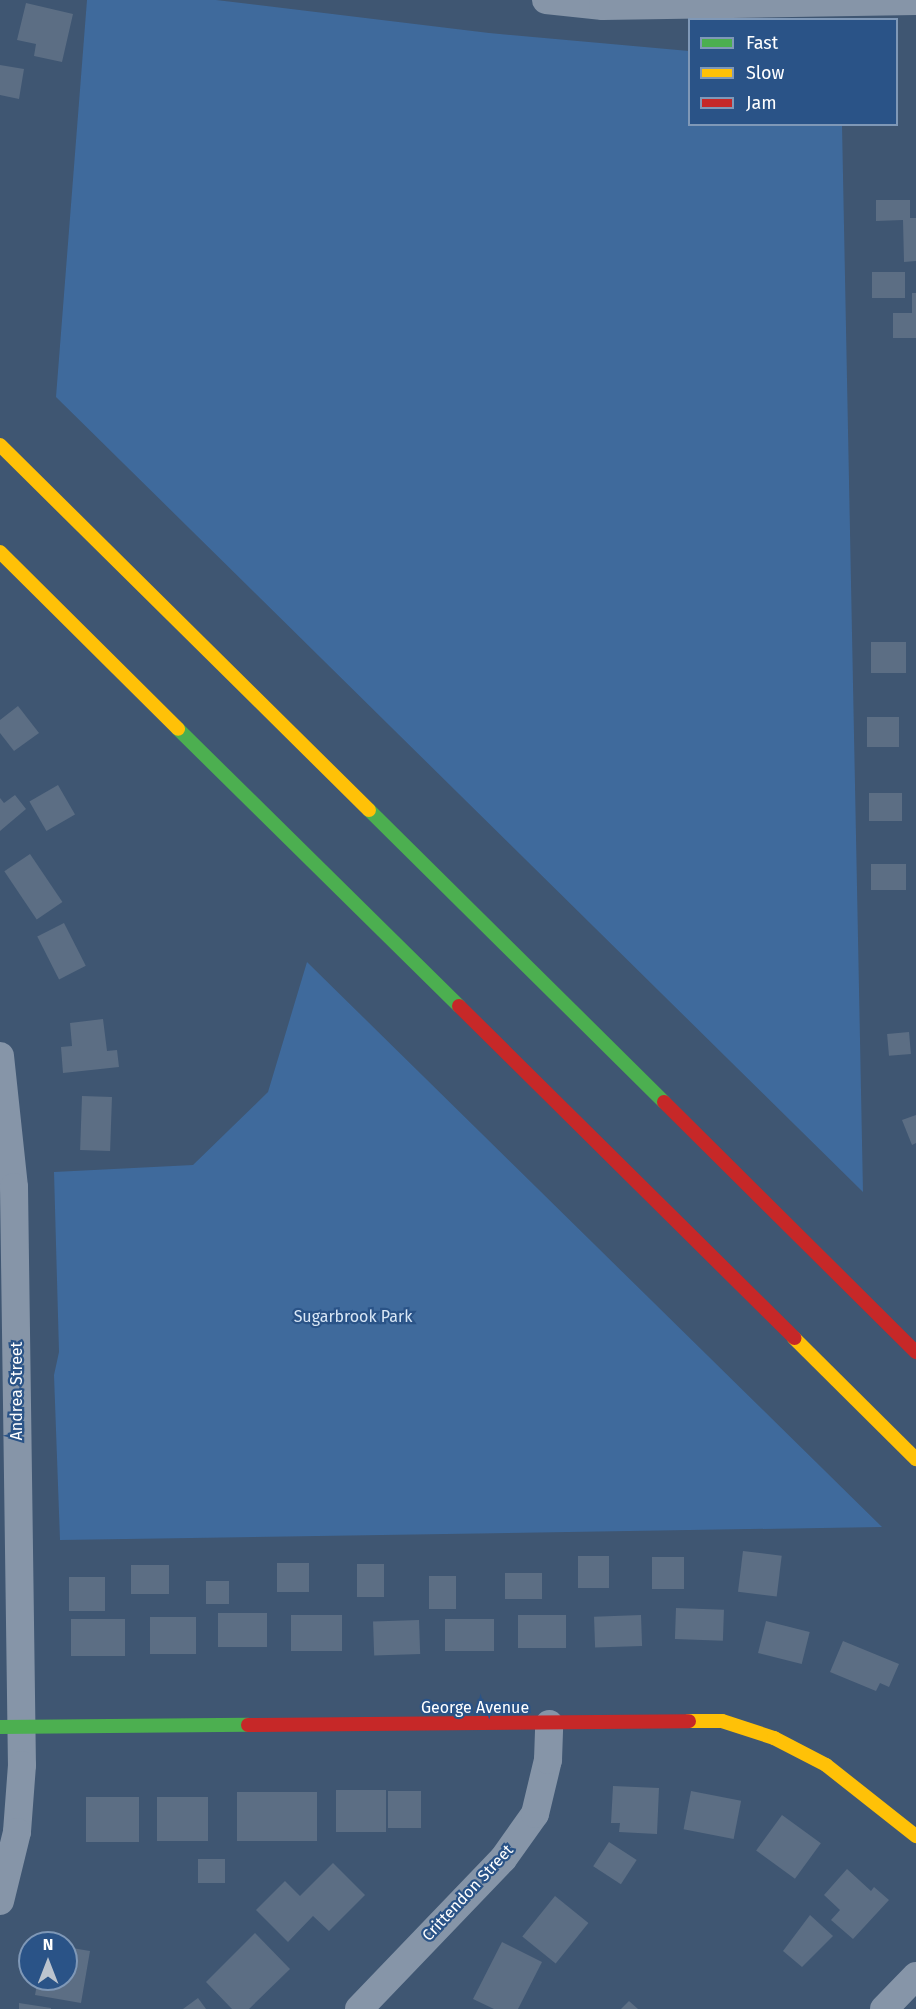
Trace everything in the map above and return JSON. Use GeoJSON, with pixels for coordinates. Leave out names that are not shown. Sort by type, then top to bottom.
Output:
{"type":"FeatureCollection","features":[{"type":"Feature","properties":{"kind":"main road"},"geometry":{"type":"LineString","coordinates":[[0,445],[916,1352]]}},
{"type":"Feature","properties":{"kind":"main road"},"geometry":{"type":"LineString","coordinates":[[0,552],[916,1459]]}},
{"type":"Feature","properties":{"kind":"main road","name":"George Avenue"},"geometry":{"type":"LineString","coordinates":[[11,1727],[722,1721],[774,1738],[826,1765],[916,1836]]}},
{"type":"Feature","properties":{"kind":"street"},"geometry":{"type":"LineString","coordinates":[[546,0],[603,6],[916,1]]}},
{"type":"Feature","properties":{"kind":"street","name":"Andrea Street"},"geometry":{"type":"LineString","coordinates":[[0,1056],[14,1187],[8,1351],[11,1727],[17,1832],[0,1901]]}},
{"type":"Feature","properties":{"kind":"street","name":"Crittendon Street"},"geometry":{"type":"LineString","coordinates":[[359,2009],[503,1859],[535,1814],[548,1760],[549,1724]]}},
{"type":"Feature","properties":{"kind":"street"},"geometry":{"type":"LineString","coordinates":[[884,2009],[916,1976]]}},
{"type":"Feature","properties":{"kind":"green space"},"geometry":{"type":"Polygon","coordinates":[[[87,0],[216,0],[489,33],[688,51],[688,126],[842,126],[863,1192],[56,397],[87,0]]]}},
{"type":"Feature","properties":{"kind":"green space","name":"Sugarbrook Park"},"geometry":{"type":"Polygon","coordinates":[[[307,962],[882,1527],[60,1540],[54,1375],[59,1352],[54,1172],[193,1165],[268,1092],[307,962]]]}},
{"type":"Feature","properties":{"kind":"building"},"geometry":{"type":"Polygon","coordinates":[[[26,3],[73,14],[62,62],[34,56],[36,44],[17,40],[26,3]]]}},
{"type":"Feature","properties":{"kind":"building"},"geometry":{"type":"Polygon","coordinates":[[[0,65],[24,69],[19,99],[0,95],[0,65]]]}},
{"type":"Feature","properties":{"kind":"building"},"geometry":{"type":"Polygon","coordinates":[[[876,200],[910,200],[910,218],[916,218],[916,261],[904,262],[903,220],[876,221],[876,200]]]}},
{"type":"Feature","properties":{"kind":"building"},"geometry":{"type":"Polygon","coordinates":[[[872,272],[905,272],[905,298],[872,298],[872,272]]]}},
{"type":"Feature","properties":{"kind":"building"},"geometry":{"type":"Polygon","coordinates":[[[912,293],[916,293],[916,338],[893,338],[893,313],[912,313],[912,293]]]}},
{"type":"Feature","properties":{"kind":"building"},"geometry":{"type":"Polygon","coordinates":[[[871,642],[906,642],[906,673],[871,673],[871,642]]]}},
{"type":"Feature","properties":{"kind":"building"},"geometry":{"type":"Polygon","coordinates":[[[18,706],[39,733],[14,751],[0,733],[0,720],[18,706]]]}},
{"type":"Feature","properties":{"kind":"building"},"geometry":{"type":"Polygon","coordinates":[[[867,717],[899,717],[899,747],[867,747],[867,717]]]}},
{"type":"Feature","properties":{"kind":"building"},"geometry":{"type":"Polygon","coordinates":[[[58,785],[75,814],[46,831],[29,802],[58,785]]]}},
{"type":"Feature","properties":{"kind":"building"},"geometry":{"type":"Polygon","coordinates":[[[869,793],[902,793],[902,821],[869,821],[869,793]]]}},
{"type":"Feature","properties":{"kind":"building"},"geometry":{"type":"Polygon","coordinates":[[[15,795],[26,809],[0,831],[0,798],[4,803],[15,795]]]}},
{"type":"Feature","properties":{"kind":"building"},"geometry":{"type":"Polygon","coordinates":[[[30,854],[62,902],[37,919],[4,871],[30,854]]]}},
{"type":"Feature","properties":{"kind":"building"},"geometry":{"type":"Polygon","coordinates":[[[871,864],[906,864],[906,890],[871,890],[871,864]]]}},
{"type":"Feature","properties":{"kind":"building"},"geometry":{"type":"Polygon","coordinates":[[[64,923],[86,966],[59,979],[37,937],[64,923]]]}},
{"type":"Feature","properties":{"kind":"building"},"geometry":{"type":"Polygon","coordinates":[[[103,1019],[107,1051],[117,1050],[119,1067],[63,1073],[61,1047],[72,1046],[70,1023],[103,1019]]]}},
{"type":"Feature","properties":{"kind":"building"},"geometry":{"type":"Polygon","coordinates":[[[909,1032],[911,1054],[889,1056],[887,1034],[909,1032]]]}},
{"type":"Feature","properties":{"kind":"building"},"geometry":{"type":"Polygon","coordinates":[[[82,1096],[112,1097],[110,1151],[80,1150],[82,1096]]]}},
{"type":"Feature","properties":{"kind":"building"},"geometry":{"type":"Polygon","coordinates":[[[916,1115],[916,1143],[912,1145],[902,1120],[916,1115]]]}},
{"type":"Feature","properties":{"kind":"building"},"geometry":{"type":"Polygon","coordinates":[[[743,1551],[782,1556],[777,1596],[738,1592],[743,1551]]]}},
{"type":"Feature","properties":{"kind":"building"},"geometry":{"type":"Polygon","coordinates":[[[578,1556],[609,1556],[609,1588],[578,1588],[578,1556]]]}},
{"type":"Feature","properties":{"kind":"building"},"geometry":{"type":"Polygon","coordinates":[[[652,1557],[684,1557],[684,1589],[652,1589],[652,1557]]]}},
{"type":"Feature","properties":{"kind":"building"},"geometry":{"type":"Polygon","coordinates":[[[277,1563],[309,1563],[309,1592],[277,1592],[277,1563]]]}},
{"type":"Feature","properties":{"kind":"building"},"geometry":{"type":"Polygon","coordinates":[[[357,1564],[384,1564],[384,1597],[357,1597],[357,1564]]]}},
{"type":"Feature","properties":{"kind":"building"},"geometry":{"type":"Polygon","coordinates":[[[131,1565],[169,1565],[169,1594],[131,1594],[131,1565]]]}},
{"type":"Feature","properties":{"kind":"building"},"geometry":{"type":"Polygon","coordinates":[[[505,1573],[542,1573],[542,1599],[505,1599],[505,1573]]]}},
{"type":"Feature","properties":{"kind":"building"},"geometry":{"type":"Polygon","coordinates":[[[429,1576],[456,1576],[456,1609],[429,1609],[429,1576]]]}},
{"type":"Feature","properties":{"kind":"building"},"geometry":{"type":"Polygon","coordinates":[[[69,1577],[105,1577],[105,1611],[69,1611],[69,1577]]]}},
{"type":"Feature","properties":{"kind":"building"},"geometry":{"type":"Polygon","coordinates":[[[206,1581],[229,1581],[229,1604],[206,1604],[206,1581]]]}},
{"type":"Feature","properties":{"kind":"building"},"geometry":{"type":"Polygon","coordinates":[[[676,1608],[724,1610],[723,1641],[675,1639],[676,1608]]]}},
{"type":"Feature","properties":{"kind":"building"},"geometry":{"type":"Polygon","coordinates":[[[218,1613],[267,1613],[267,1647],[218,1647],[218,1613]]]}},
{"type":"Feature","properties":{"kind":"building"},"geometry":{"type":"Polygon","coordinates":[[[291,1615],[342,1615],[342,1651],[291,1651],[291,1615]]]}},
{"type":"Feature","properties":{"kind":"building"},"geometry":{"type":"Polygon","coordinates":[[[518,1615],[566,1615],[566,1648],[518,1648],[518,1615]]]}},
{"type":"Feature","properties":{"kind":"building"},"geometry":{"type":"Polygon","coordinates":[[[641,1615],[642,1646],[595,1648],[594,1617],[641,1615]]]}},
{"type":"Feature","properties":{"kind":"building"},"geometry":{"type":"Polygon","coordinates":[[[150,1617],[196,1617],[196,1654],[150,1654],[150,1617]]]}},
{"type":"Feature","properties":{"kind":"building"},"geometry":{"type":"Polygon","coordinates":[[[71,1619],[125,1619],[125,1656],[71,1656],[71,1619]]]}},
{"type":"Feature","properties":{"kind":"building"},"geometry":{"type":"Polygon","coordinates":[[[445,1619],[494,1619],[494,1651],[445,1651],[445,1619]]]}},
{"type":"Feature","properties":{"kind":"building"},"geometry":{"type":"Polygon","coordinates":[[[419,1620],[420,1654],[374,1656],[373,1622],[419,1620]]]}},
{"type":"Feature","properties":{"kind":"building"},"geometry":{"type":"Polygon","coordinates":[[[766,1621],[810,1632],[802,1664],[758,1653],[766,1621]]]}},
{"type":"Feature","properties":{"kind":"building"},"geometry":{"type":"Polygon","coordinates":[[[843,1641],[899,1664],[889,1687],[880,1683],[876,1691],[830,1672],[843,1641]]]}},
{"type":"Feature","properties":{"kind":"building"},"geometry":{"type":"Polygon","coordinates":[[[613,1786],[659,1788],[657,1834],[619,1832],[620,1823],[611,1823],[613,1786]]]}},
{"type":"Feature","properties":{"kind":"building"},"geometry":{"type":"Polygon","coordinates":[[[336,1790],[386,1790],[386,1832],[336,1832],[336,1790]]]}},
{"type":"Feature","properties":{"kind":"building"},"geometry":{"type":"Polygon","coordinates":[[[388,1791],[421,1791],[421,1828],[388,1828],[388,1791]]]}},
{"type":"Feature","properties":{"kind":"building"},"geometry":{"type":"Polygon","coordinates":[[[691,1791],[741,1801],[734,1839],[684,1829],[691,1791]]]}},
{"type":"Feature","properties":{"kind":"building"},"geometry":{"type":"Polygon","coordinates":[[[237,1792],[317,1792],[317,1841],[237,1841],[237,1792]]]}},
{"type":"Feature","properties":{"kind":"building"},"geometry":{"type":"Polygon","coordinates":[[[86,1797],[139,1797],[139,1842],[86,1842],[86,1797]]]}},
{"type":"Feature","properties":{"kind":"building"},"geometry":{"type":"Polygon","coordinates":[[[157,1797],[208,1797],[208,1841],[157,1841],[157,1797]]]}},
{"type":"Feature","properties":{"kind":"building"},"geometry":{"type":"Polygon","coordinates":[[[782,1815],[821,1843],[795,1879],[756,1851],[782,1815]]]}},
{"type":"Feature","properties":{"kind":"building"},"geometry":{"type":"Polygon","coordinates":[[[609,1842],[637,1860],[621,1884],[593,1866],[609,1842]]]}},
{"type":"Feature","properties":{"kind":"building"},"geometry":{"type":"Polygon","coordinates":[[[198,1859],[225,1859],[225,1883],[198,1883],[198,1859]]]}},
{"type":"Feature","properties":{"kind":"building"},"geometry":{"type":"Polygon","coordinates":[[[333,1863],[365,1895],[329,1931],[313,1916],[288,1942],[256,1910],[285,1881],[300,1896],[333,1863]]]}},
{"type":"Feature","properties":{"kind":"building"},"geometry":{"type":"Polygon","coordinates":[[[847,1869],[871,1891],[874,1887],[889,1900],[853,1939],[831,1920],[840,1910],[824,1895],[847,1869]]]}},
{"type":"Feature","properties":{"kind":"building"},"geometry":{"type":"Polygon","coordinates":[[[555,1896],[588,1923],[556,1963],[522,1936],[555,1896]]]}},
{"type":"Feature","properties":{"kind":"building"},"geometry":{"type":"Polygon","coordinates":[[[810,1915],[833,1936],[802,1967],[783,1951],[810,1915]]]}},
{"type":"Feature","properties":{"kind":"building"},"geometry":{"type":"Polygon","coordinates":[[[255,1933],[290,1969],[249,2009],[232,2009],[206,1982],[255,1933]]]}},
{"type":"Feature","properties":{"kind":"building"},"geometry":{"type":"Polygon","coordinates":[[[502,1942],[542,1962],[518,2009],[494,2009],[473,1999],[502,1942]]]}},
{"type":"Feature","properties":{"kind":"building"},"geometry":{"type":"Polygon","coordinates":[[[78,1949],[90,1951],[81,2003],[35,1995],[36,1991],[78,1991],[78,1949]]]}},
{"type":"Feature","properties":{"kind":"building"},"geometry":{"type":"Polygon","coordinates":[[[198,1998],[206,2009],[183,2009],[198,1998]]]}},
{"type":"Feature","properties":{"kind":"building"},"geometry":{"type":"Polygon","coordinates":[[[629,2001],[638,2009],[621,2009],[629,2001]]]}},
{"type":"Feature","properties":{"kind":"building"},"geometry":{"type":"Polygon","coordinates":[[[19,2003],[51,2008],[51,2009],[19,2009],[19,2003]]]}},
{"type":"Feature","properties":{"kind":"traffic: fast"},"geometry":{"type":"LineString","coordinates":[[178,729],[459,1006]]}},
{"type":"Feature","properties":{"kind":"traffic: fast"},"geometry":{"type":"LineString","coordinates":[[369,810],[664,1102]]}},
{"type":"Feature","properties":{"kind":"traffic: fast"},"geometry":{"type":"LineString","coordinates":[[0,1727],[248,1725]]}},
{"type":"Feature","properties":{"kind":"traffic: slow"},"geometry":{"type":"LineString","coordinates":[[0,445],[369,810]]}},
{"type":"Feature","properties":{"kind":"traffic: slow"},"geometry":{"type":"LineString","coordinates":[[0,552],[178,729]]}},
{"type":"Feature","properties":{"kind":"traffic: slow"},"geometry":{"type":"LineString","coordinates":[[794,1338],[916,1459]]}},
{"type":"Feature","properties":{"kind":"traffic: slow"},"geometry":{"type":"LineString","coordinates":[[689,1721],[722,1721],[774,1738],[826,1765],[916,1836]]}},
{"type":"Feature","properties":{"kind":"traffic: jam"},"geometry":{"type":"LineString","coordinates":[[459,1006],[794,1338]]}},
{"type":"Feature","properties":{"kind":"traffic: jam"},"geometry":{"type":"LineString","coordinates":[[664,1102],[916,1352]]}},
{"type":"Feature","properties":{"kind":"traffic: jam"},"geometry":{"type":"LineString","coordinates":[[248,1725],[689,1721]]}}]}
